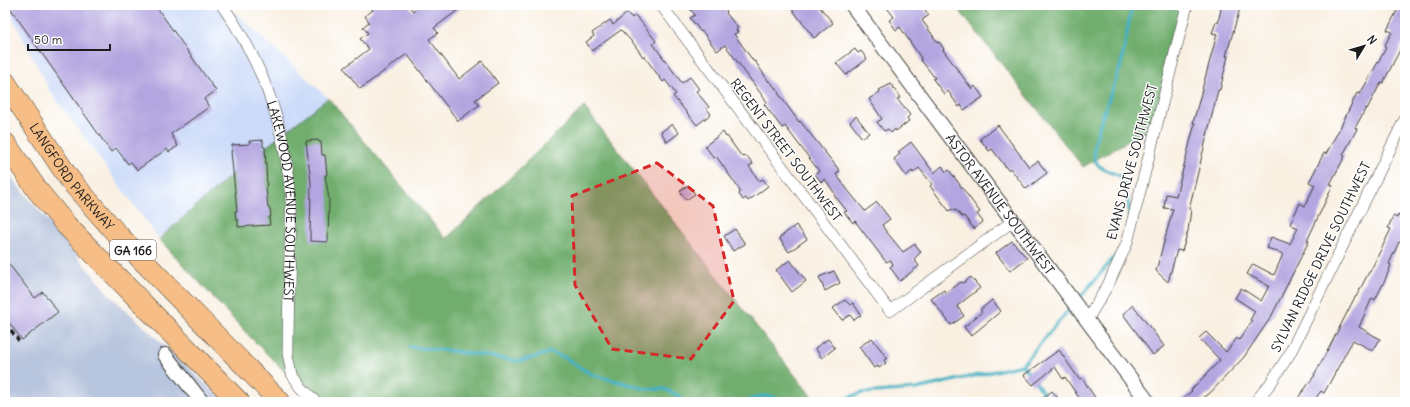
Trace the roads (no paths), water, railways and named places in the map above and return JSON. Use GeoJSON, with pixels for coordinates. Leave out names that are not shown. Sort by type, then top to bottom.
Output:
{"type":"FeatureCollection","features":[{"type":"Feature","properties":{"kind":"highway","name":"LANGFORD PARKWAY"},"geometry":{"type":"LineString","coordinates":[[5,82],[70,180],[116,233],[280,402]]}},
{"type":"Feature","properties":{"kind":"highway","name":"GA 166"},"geometry":{"type":"LineString","coordinates":[[5,143],[38,191],[66,225],[239,402]]}},
{"type":"Feature","properties":{"kind":"street","name":"LAKEWOOD AVENUE SOUTHWEST"},"geometry":{"type":"LineString","coordinates":[[222,5],[237,25],[257,63],[273,103],[284,145],[291,200],[288,354],[292,374],[301,387],[316,402]]}},
{"type":"Feature","properties":{"kind":"street","name":"REGENT STREET SOUTHWEST"},"geometry":{"type":"LineString","coordinates":[[660,5],[890,311],[1013,221]]}},
{"type":"Feature","properties":{"kind":"street","name":"ASTOR AVENUE SOUTHWEST"},"geometry":{"type":"LineString","coordinates":[[852,5],[1148,402]]}},
{"type":"Feature","properties":{"kind":"street","name":"EVANS DRIVE SOUTHWEST"},"geometry":{"type":"LineString","coordinates":[[1087,320],[1108,285],[1127,242],[1187,5]]}},
{"type":"Feature","properties":{"kind":"street","name":"SYLVAN RIDGE DRIVE SOUTHWEST"},"geometry":{"type":"LineString","coordinates":[[1255,402],[1270,384],[1289,355],[1405,119]]}},
{"type":"Feature","properties":{"kind":"street"},"geometry":{"type":"LineString","coordinates":[[165,354],[202,402]]}},
{"type":"Feature","properties":{"kind":"waterway"},"geometry":{"type":"LineString","coordinates":[[1129,216],[1127,195],[1120,176],[1099,166],[1095,160],[1094,151],[1103,115],[1120,68],[1132,5]]}},
{"type":"Feature","properties":{"kind":"waterway"},"geometry":{"type":"LineString","coordinates":[[1077,301],[1117,254]]}},
{"type":"Feature","properties":{"kind":"waterway"},"geometry":{"type":"LineString","coordinates":[[840,402],[862,393],[916,389],[1022,365],[1073,305]]}},
{"type":"Feature","properties":{"kind":"waterway"},"geometry":{"type":"LineString","coordinates":[[409,347],[452,351],[519,361],[551,352],[566,358],[593,375],[647,389],[664,389],[679,396],[684,402]]}},
{"type":"Feature","properties":{"kind":"waterway"},"geometry":{"type":"LineString","coordinates":[[1022,365],[1030,375]]}},
{"type":"Feature","properties":{"kind":"waterway"},"geometry":{"type":"LineString","coordinates":[[1034,379],[1047,402]]}},
{"type":"Feature","properties":{"kind":"waterway"},"geometry":{"type":"LineString","coordinates":[[746,402],[764,396],[774,397],[783,402]]}},
{"type":"Feature","properties":{"kind":"railway"},"geometry":{"type":"LineString","coordinates":[[5,323],[19,341]]}}]}
